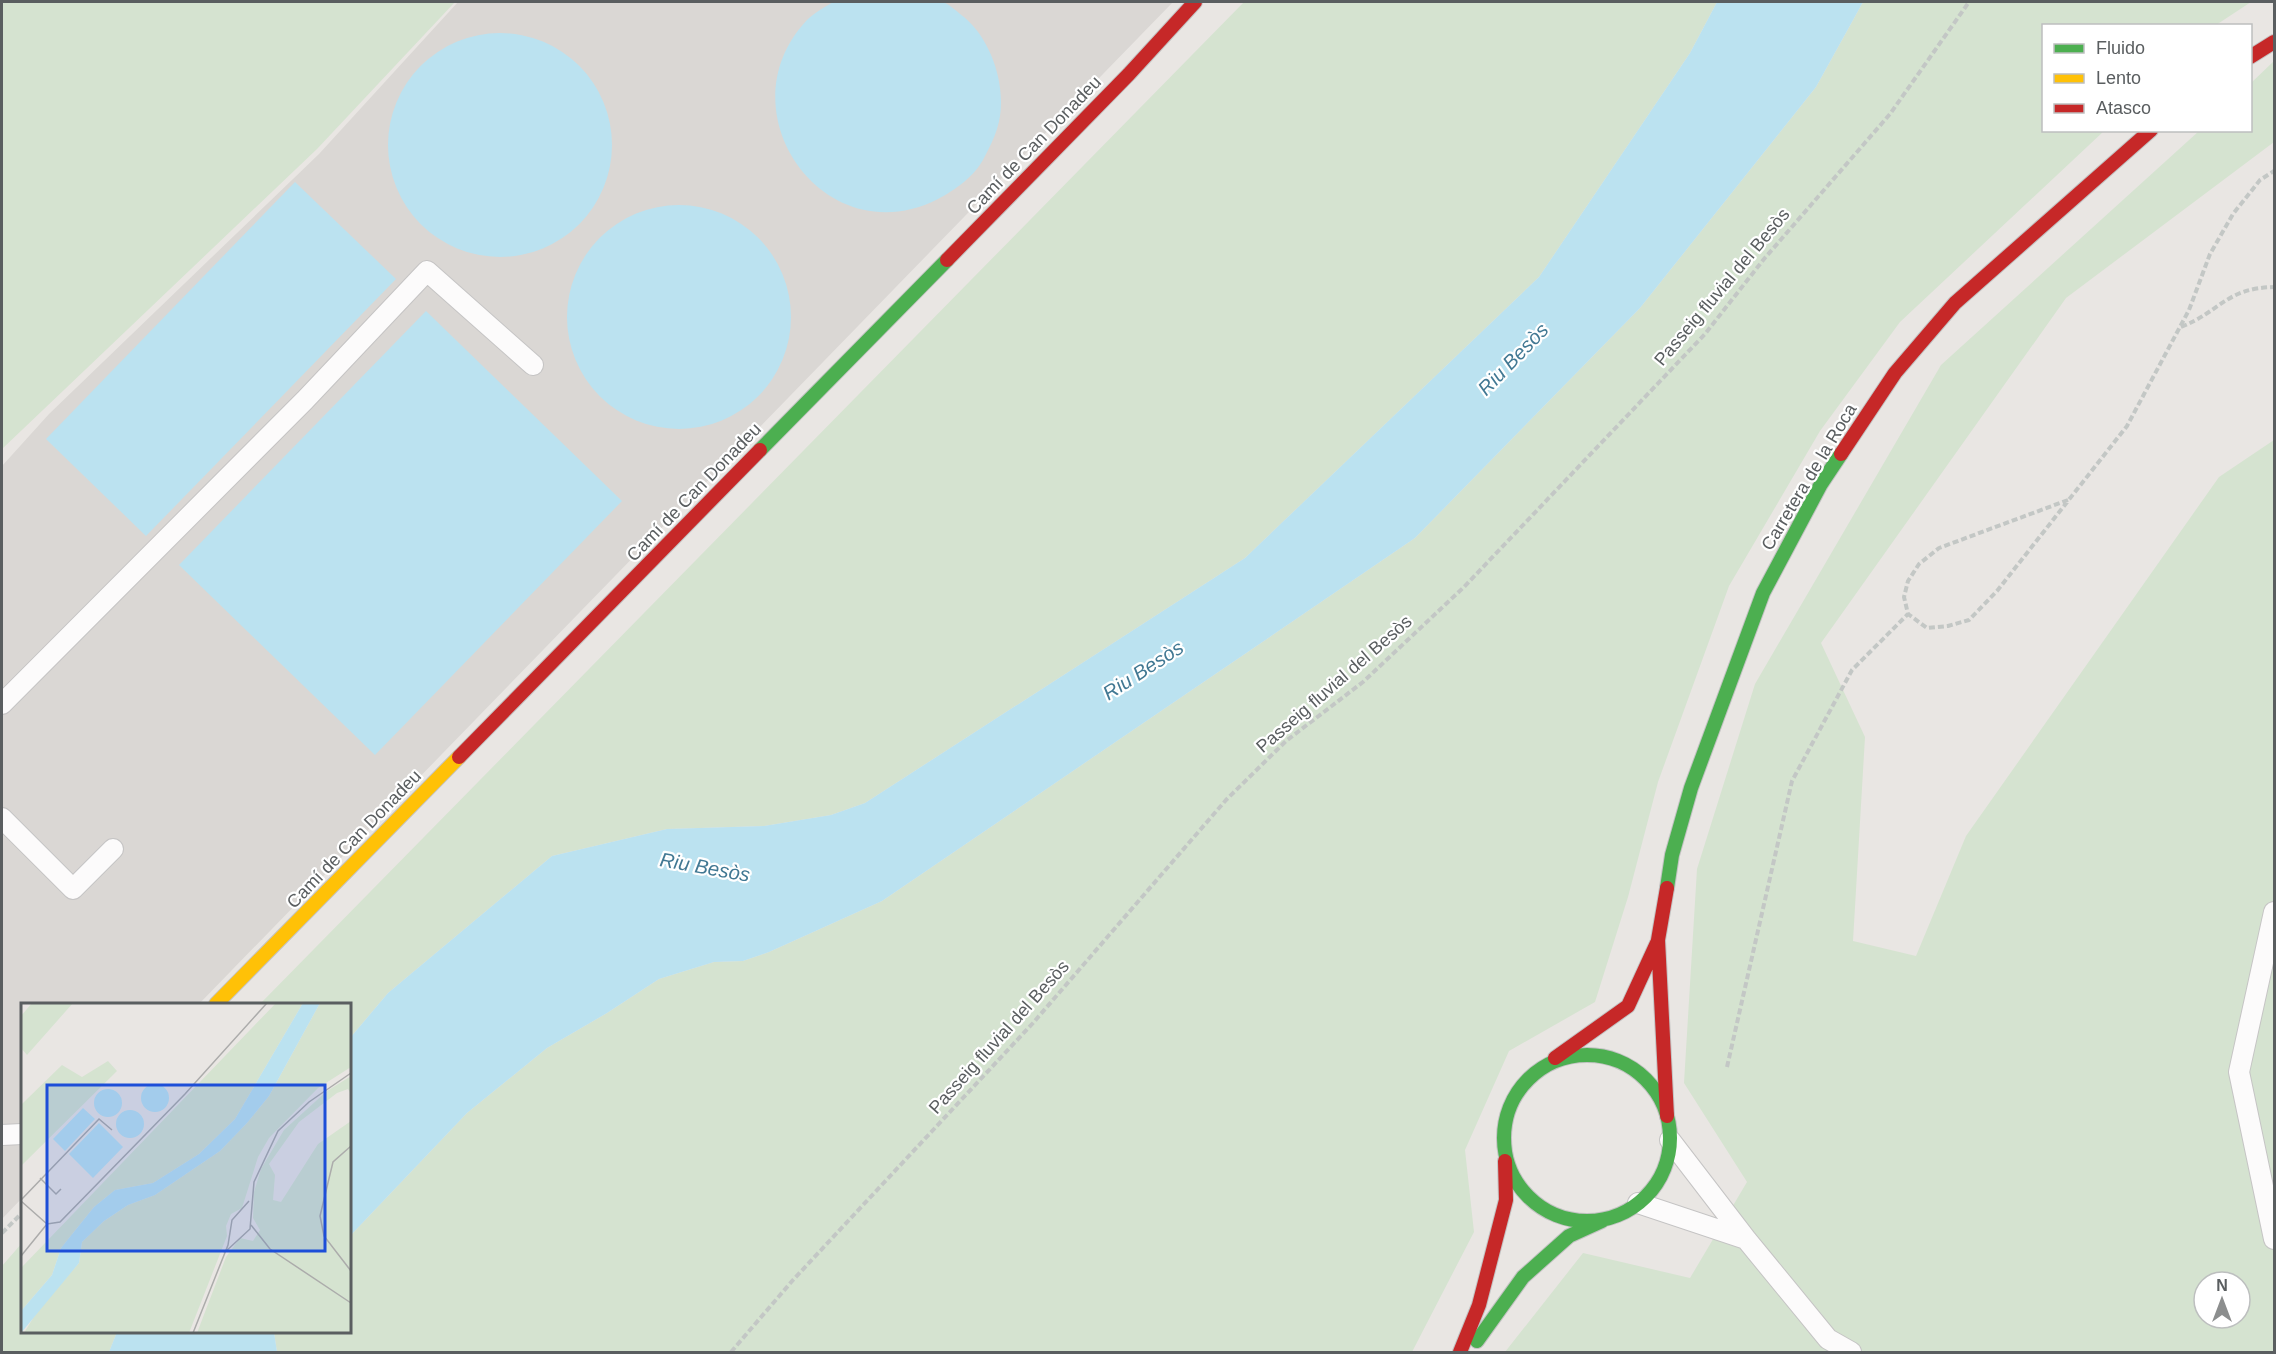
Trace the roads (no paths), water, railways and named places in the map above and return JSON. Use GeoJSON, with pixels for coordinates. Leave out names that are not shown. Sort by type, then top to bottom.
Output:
{"type":"FeatureCollection","features":[{"type":"Feature","properties":{"kind":"street","name":"Camí de Can Donadeu"},"geometry":{"type":"LineString","coordinates":[[218,1003],[1129,74],[1195,2]]}},
{"type":"Feature","properties":{"kind":"street"},"geometry":{"type":"LineString","coordinates":[[2252,56],[2274,42]]}},
{"type":"Feature","properties":{"kind":"street","name":"Carretera de la Roca"},"geometry":{"type":"LineString","coordinates":[[1667,1116],[1658,940],[1672,855],[1691,788],[1763,593],[1821,484],[1894,373],[1955,303],[2149,132]]}},
{"type":"Feature","properties":{"kind":"street","name":"Carretera de la Roca"},"geometry":{"type":"LineString","coordinates":[[1537,1072],[1628,1006],[1658,940]]}},
{"type":"Feature","properties":{"kind":"street"},"geometry":{"type":"LineString","coordinates":[[1460,1353],[1479,1305],[1506,1200],[1504,1135],[1510,1108],[1523,1084],[1537,1072],[1555,1062],[1574,1056],[1594,1056],[1614,1060],[1632,1068],[1648,1081],[1659,1097],[1667,1116],[1670,1140],[1661,1175],[1651,1191],[1638,1203],[1569,1236],[1523,1276],[1468,1353]]}},
{"type":"Feature","properties":{"kind":"street"},"geometry":{"type":"LineString","coordinates":[[1505,1153],[1516,1181],[1536,1203],[1553,1214],[1572,1220],[1592,1221],[1612,1217]]}},
{"type":"Feature","properties":{"kind":"lane"},"geometry":{"type":"LineString","coordinates":[[2,705],[305,400],[427,271],[533,366]]}},
{"type":"Feature","properties":{"kind":"lane"},"geometry":{"type":"LineString","coordinates":[[2,818],[73,889],[113,849]]}},
{"type":"Feature","properties":{"kind":"lane"},"geometry":{"type":"LineString","coordinates":[[2274,912],[2239,1072],[2274,1239]]}},
{"type":"Feature","properties":{"kind":"lane"},"geometry":{"type":"LineString","coordinates":[[2,1136],[21,1134]]}},
{"type":"Feature","properties":{"kind":"lane"},"geometry":{"type":"LineString","coordinates":[[1670,1140],[1746,1239],[1828,1339],[1851,1353]]}},
{"type":"Feature","properties":{"kind":"lane"},"geometry":{"type":"LineString","coordinates":[[1638,1203],[1746,1239]]}},
{"type":"Feature","properties":{"kind":"water"},"geometry":{"type":"Polygon","coordinates":[[[833,2],[942,2],[964,17],[983,39],[996,68],[1001,99],[1000,115],[993,140],[980,165],[958,187],[938,199],[896,212],[858,208],[824,192],[798,165],[781,132],[775,95],[783,56],[807,20],[833,2]]]}},
{"type":"Feature","properties":{"kind":"water","name":"Riu Besòs"},"geometry":{"type":"Polygon","coordinates":[[[1717,2],[1863,2],[1816,87],[1640,308],[1415,538],[882,901],[769,952],[743,961],[714,962],[659,979],[547,1048],[467,1113],[351,1235],[351,1037],[388,993],[552,856],[667,829],[764,826],[831,815],[865,803],[1245,558],[1539,277],[1690,53],[1717,2]]]}},
{"type":"Feature","properties":{"kind":"water"},"geometry":{"type":"Polygon","coordinates":[[[489,33],[511,33],[543,41],[553,46],[571,58],[587,74],[604,102],[610,123],[612,145],[610,167],[604,188],[587,216],[571,232],[543,249],[511,257],[489,257],[457,249],[447,244],[429,232],[413,216],[396,188],[388,156],[388,134],[396,102],[401,92],[413,74],[429,58],[457,41],[489,33]]]}},
{"type":"Feature","properties":{"kind":"water"},"geometry":{"type":"Polygon","coordinates":[[[295,182],[396,279],[146,536],[46,439],[295,182]]]}},
{"type":"Feature","properties":{"kind":"water"},"geometry":{"type":"Polygon","coordinates":[[[668,205],[690,205],[722,213],[732,218],[750,230],[766,246],[783,274],[789,295],[791,317],[789,339],[783,360],[766,388],[750,404],[722,421],[690,429],[668,429],[636,421],[626,416],[608,404],[592,388],[575,360],[567,328],[567,306],[575,274],[580,264],[592,246],[608,230],[636,213],[668,205]]]}},
{"type":"Feature","properties":{"kind":"water"},"geometry":{"type":"Polygon","coordinates":[[[426,311],[622,501],[375,755],[179,565],[426,311]]]}},
{"type":"Feature","properties":{"kind":"water"},"geometry":{"type":"Polygon","coordinates":[[[117,1333],[274,1333],[277,1352],[109,1352],[117,1333]]]}}]}
